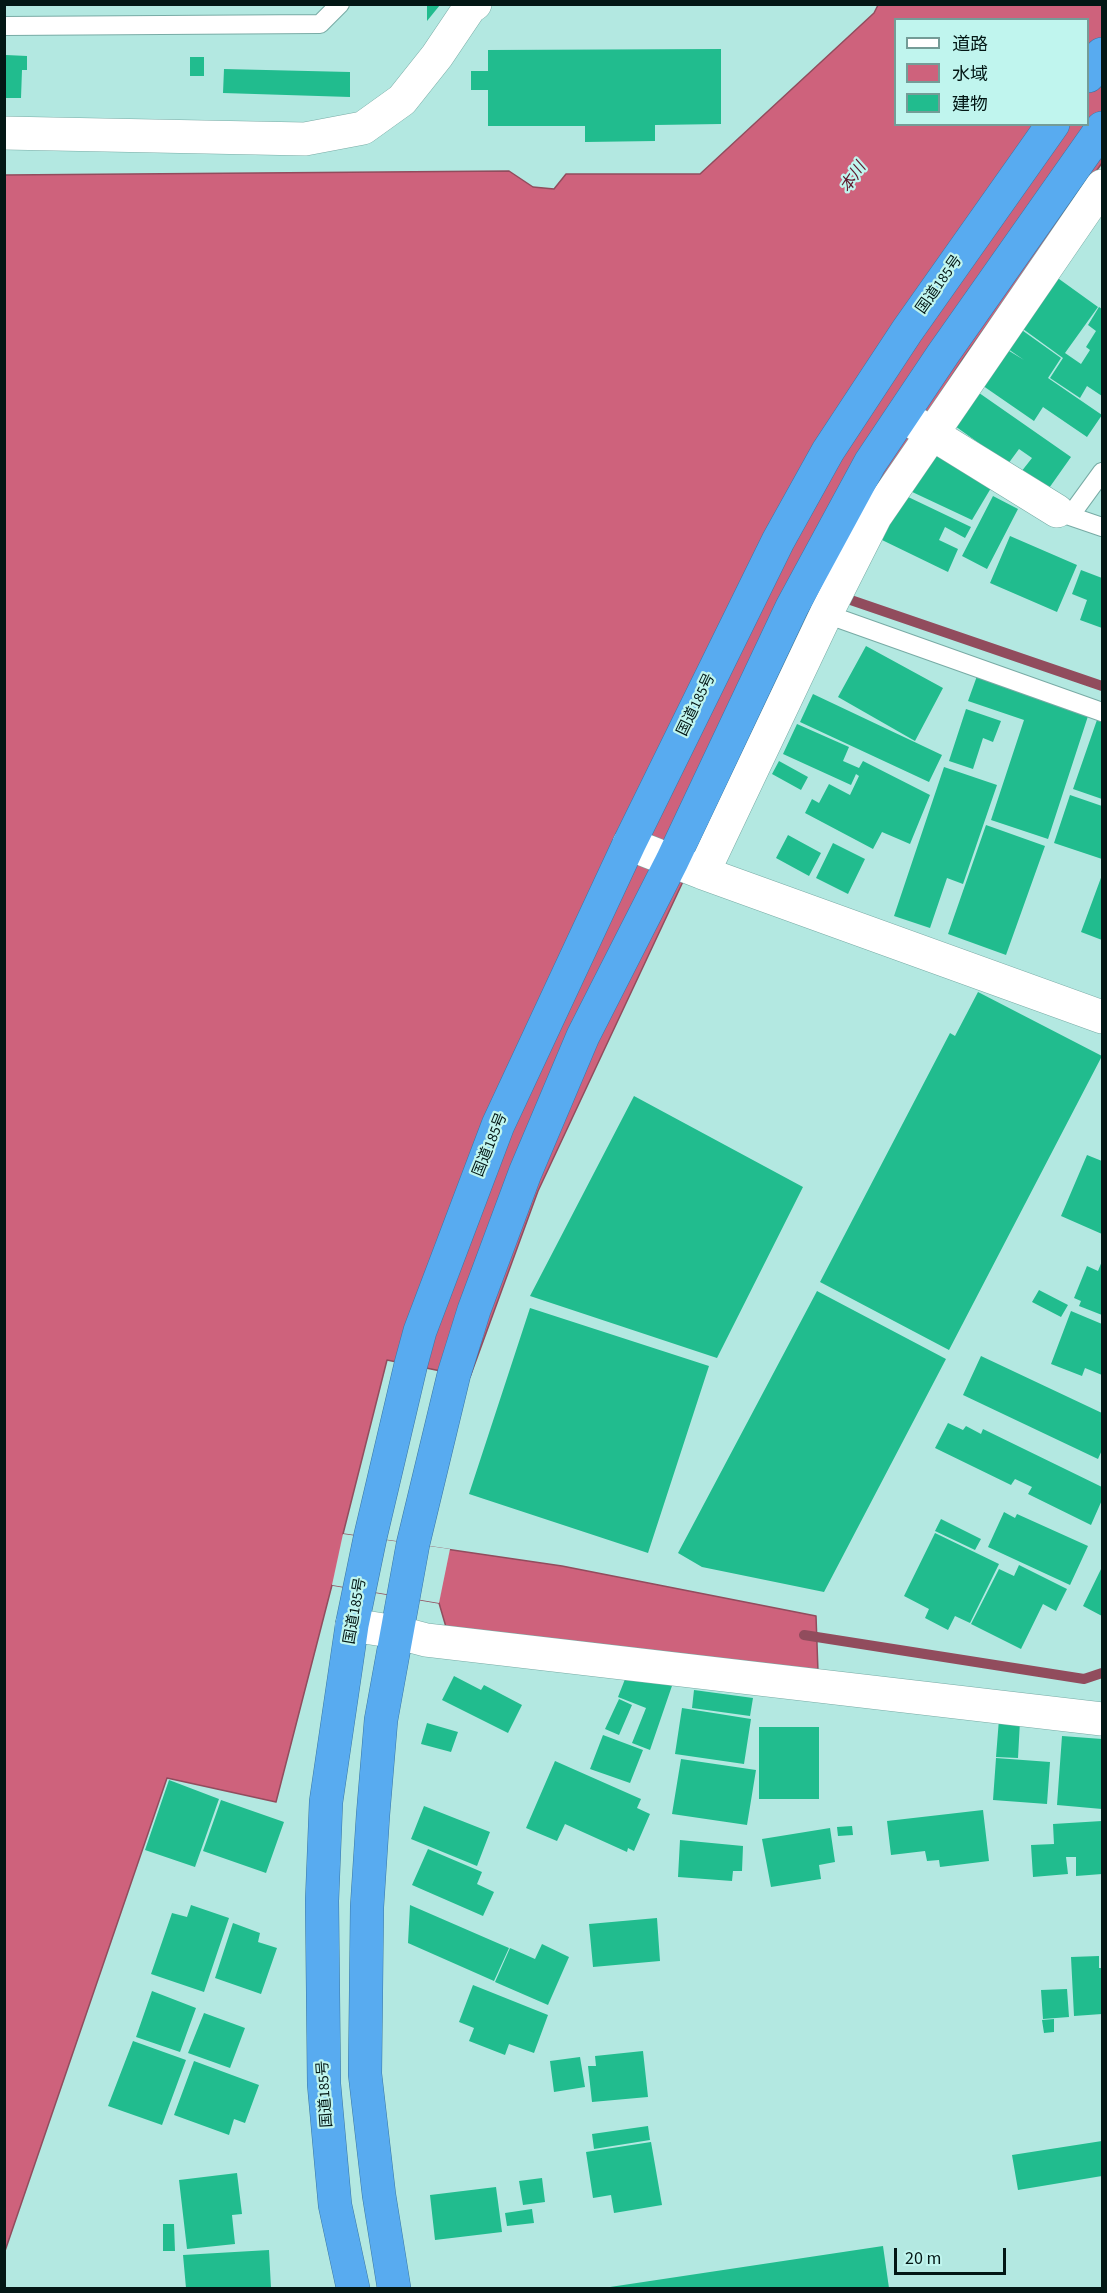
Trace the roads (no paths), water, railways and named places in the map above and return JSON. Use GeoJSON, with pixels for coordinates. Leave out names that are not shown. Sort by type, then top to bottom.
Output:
{"type":"FeatureCollection","features":[{"type":"Feature","properties":{"kind":"highway"},"geometry":{"type":"LineString","coordinates":[[1089,74],[1102,54]]}},
{"type":"Feature","properties":{"kind":"highway","name":"国道185号"},"geometry":{"type":"LineString","coordinates":[[353,2289],[335,2205],[324,2084],[322,1912],[326,1803],[352,1625],[370,1538],[420,1331],[498,1125],[629,844],[778,541],[828,451],[907,331],[1052,126]]}},
{"type":"Feature","properties":{"kind":"highway"},"geometry":{"type":"LineString","coordinates":[[394,2289],[379,2195],[365,2074],[367,1907],[373,1815],[381,1720],[413,1544],[454,1374],[474,1310],[525,1173],[578,1047],[688,868],[792,607],[870,463],[917,425],[1102,128]]}},
{"type":"Feature","properties":{"kind":"street"},"geometry":{"type":"LineString","coordinates":[[4,133],[305,139],[363,128],[402,100],[437,56],[470,7],[475,4]]}},
{"type":"Feature","properties":{"kind":"street"},"geometry":{"type":"LineString","coordinates":[[688,868],[827,613],[875,517],[917,425],[1102,186]]}},
{"type":"Feature","properties":{"kind":"street"},"geometry":{"type":"LineString","coordinates":[[917,425],[1063,514]]}},
{"type":"Feature","properties":{"kind":"street"},"geometry":{"type":"LineString","coordinates":[[629,844],[688,868],[1102,1017]]}},
{"type":"Feature","properties":{"kind":"street"},"geometry":{"type":"LineString","coordinates":[[352,1625],[396,1632],[426,1640],[1102,1719]]}},
{"type":"Feature","properties":{"kind":"lane"},"geometry":{"type":"LineString","coordinates":[[4,26],[320,24],[340,4]]}},
{"type":"Feature","properties":{"kind":"lane"},"geometry":{"type":"LineString","coordinates":[[1102,472],[1063,514],[1102,527]]}},
{"type":"Feature","properties":{"kind":"lane"},"geometry":{"type":"LineString","coordinates":[[827,613],[1102,712]]}},
{"type":"Feature","properties":{"kind":"water","name":"本川"},"geometry":{"type":"Polygon","coordinates":[[[878,5],[1102,5],[1102,163],[963,359],[879,488],[702,841],[538,1191],[470,1377],[387,1360],[343,1534],[562,1566],[816,1616],[818,1672],[446,1627],[439,1603],[332,1585],[276,1802],[167,1778],[5,2251],[5,175],[509,171],[533,187],[554,189],[566,174],[700,174],[874,13],[878,5]]]}},
{"type":"Feature","properties":{"kind":"waterway"},"geometry":{"type":"LineString","coordinates":[[839,596],[1102,686]]}},
{"type":"Feature","properties":{"kind":"waterway"},"geometry":{"type":"LineString","coordinates":[[804,1635],[1084,1679],[1102,1673]]}}]}
